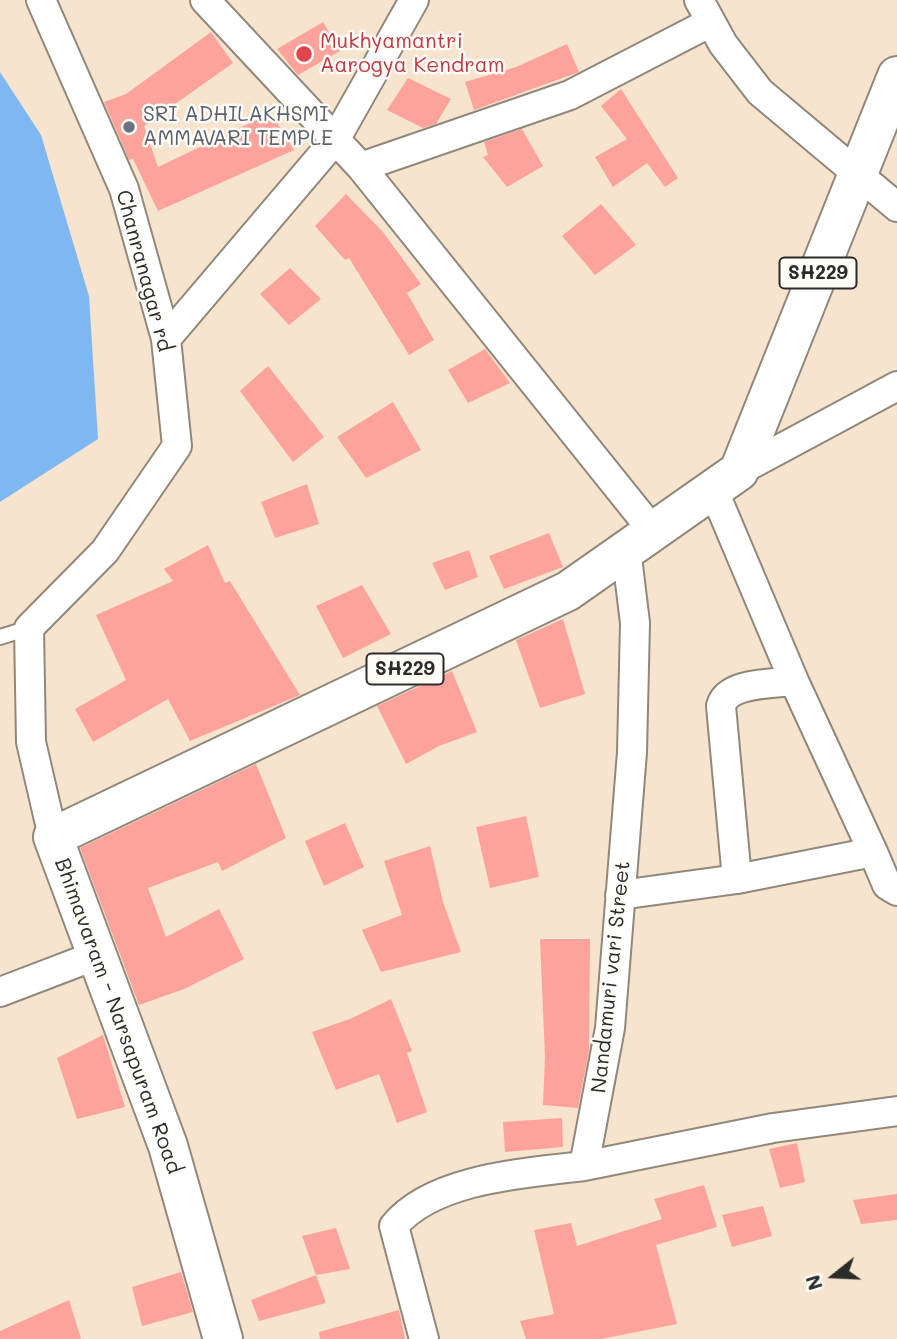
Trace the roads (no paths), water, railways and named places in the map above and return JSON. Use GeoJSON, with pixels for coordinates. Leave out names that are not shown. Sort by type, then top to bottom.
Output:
{"type":"FeatureCollection","features":[{"type":"Feature","properties":{"kind":"main road","name":"SH229"},"geometry":{"type":"LineString","coordinates":[[726,480],[897,76]]}},
{"type":"Feature","properties":{"kind":"main road","name":"Bhimavaram - Narsapuram Road"},"geometry":{"type":"LineString","coordinates":[[223,1339],[168,1146],[53,837],[568,591],[726,480]]}},
{"type":"Feature","properties":{"kind":"street","name":"Chanranagar rd"},"geometry":{"type":"LineString","coordinates":[[29,628],[105,551],[177,446],[166,339],[124,189],[41,0]]}},
{"type":"Feature","properties":{"kind":"street"},"geometry":{"type":"LineString","coordinates":[[205,0],[361,167],[640,540]]}},
{"type":"Feature","properties":{"kind":"street"},"geometry":{"type":"LineString","coordinates":[[166,339],[335,140],[414,0]]}},
{"type":"Feature","properties":{"kind":"street"},"geometry":{"type":"LineString","coordinates":[[361,167],[570,95],[705,11],[723,44],[760,92],[897,207]]}},
{"type":"Feature","properties":{"kind":"street"},"geometry":{"type":"LineString","coordinates":[[897,386],[726,480],[794,681],[887,885],[897,891]]}},
{"type":"Feature","properties":{"kind":"street","name":"Nandamuri vari Street"},"geometry":{"type":"LineString","coordinates":[[584,1166],[610,1028],[632,752],[640,540]]}},
{"type":"Feature","properties":{"kind":"street"},"geometry":{"type":"LineString","coordinates":[[29,628],[31,742],[53,837]]}},
{"type":"Feature","properties":{"kind":"street"},"geometry":{"type":"LineString","coordinates":[[737,878],[721,706],[723,697],[732,690],[794,681]]}},
{"type":"Feature","properties":{"kind":"street"},"geometry":{"type":"LineString","coordinates":[[620,895],[737,878],[873,852]]}},
{"type":"Feature","properties":{"kind":"street"},"geometry":{"type":"LineString","coordinates":[[0,992],[97,955]]}},
{"type":"Feature","properties":{"kind":"street"},"geometry":{"type":"LineString","coordinates":[[425,1339],[394,1226],[406,1211],[461,1187],[509,1175],[584,1166],[773,1128],[897,1111]]}},
{"type":"Feature","properties":{"kind":"lane"},"geometry":{"type":"LineString","coordinates":[[0,637],[29,628]]}},
{"type":"Feature","properties":{"kind":"water"},"geometry":{"type":"Polygon","coordinates":[[[0,72],[41,135],[89,296],[98,439],[0,502],[0,72]]]}},
{"type":"Feature","properties":{"kind":"place","name":"Mukhyamantri Aarogya Kendram"},"geometry":{"type":"Point","coordinates":[304,54]}},
{"type":"Feature","properties":{"kind":"place","name":"SRI ADHILAKHSMI AMMAVARI TEMPLE"},"geometry":{"type":"Point","coordinates":[129,127]}}]}
